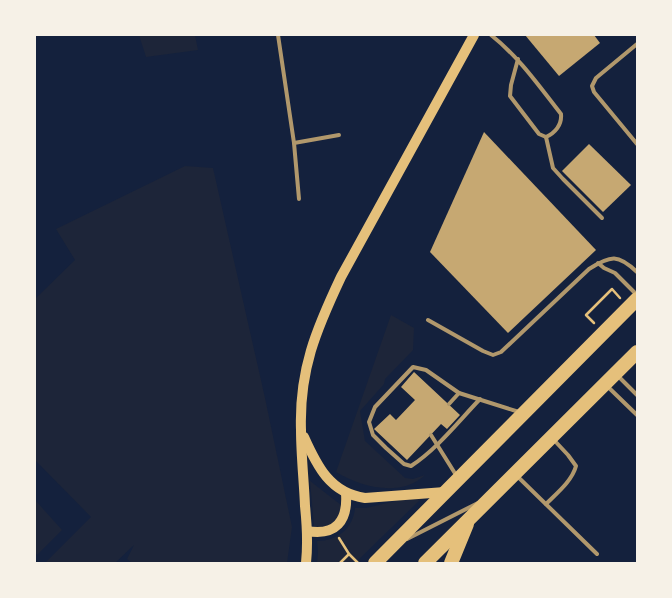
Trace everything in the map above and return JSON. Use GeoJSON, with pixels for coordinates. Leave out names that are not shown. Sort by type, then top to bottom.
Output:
{"type":"FeatureCollection","features":[{"type":"Feature","properties":{"kind":"highway"},"geometry":{"type":"LineString","coordinates":[[375,563],[637,299]]}},
{"type":"Feature","properties":{"kind":"highway"},"geometry":{"type":"LineString","coordinates":[[425,563],[637,352]]}},
{"type":"Feature","properties":{"kind":"highway"},"geometry":{"type":"LineString","coordinates":[[451,563],[469,520]]}},
{"type":"Feature","properties":{"kind":"main road"},"geometry":{"type":"LineString","coordinates":[[306,563],[307,531],[300,428],[304,377],[310,350],[323,316],[345,270],[474,35]]}},
{"type":"Feature","properties":{"kind":"main road"},"geometry":{"type":"LineString","coordinates":[[300,428],[322,473],[346,493],[366,498],[445,492]]}},
{"type":"Feature","properties":{"kind":"main road"},"geometry":{"type":"LineString","coordinates":[[307,531],[319,532],[333,528],[340,522],[345,514],[346,493]]}},
{"type":"Feature","properties":{"kind":"lane"},"geometry":{"type":"LineString","coordinates":[[278,35],[294,143],[299,199]]}},
{"type":"Feature","properties":{"kind":"lane"},"geometry":{"type":"LineString","coordinates":[[491,35],[518,59],[561,114],[562,120],[559,127],[552,135],[546,138]]}},
{"type":"Feature","properties":{"kind":"lane"},"geometry":{"type":"LineString","coordinates":[[637,44],[596,78],[592,86],[594,92],[637,144]]}},
{"type":"Feature","properties":{"kind":"lane"},"geometry":{"type":"LineString","coordinates":[[518,59],[510,96],[539,134],[546,138],[553,168],[602,218]]}},
{"type":"Feature","properties":{"kind":"lane"},"geometry":{"type":"LineString","coordinates":[[294,143],[339,135]]}},
{"type":"Feature","properties":{"kind":"lane"},"geometry":{"type":"LineString","coordinates":[[428,320],[484,352],[493,355],[501,352],[589,269],[598,263],[612,258],[624,261],[637,272]]}},
{"type":"Feature","properties":{"kind":"lane"},"geometry":{"type":"LineString","coordinates":[[598,263],[615,273],[637,294]]}},
{"type":"Feature","properties":{"kind":"lane"},"geometry":{"type":"LineString","coordinates":[[480,400],[437,445],[411,466],[404,464],[373,435],[369,422],[375,407],[413,367],[426,370],[459,393],[524,413]]}},
{"type":"Feature","properties":{"kind":"lane"},"geometry":{"type":"LineString","coordinates":[[616,373],[637,395]]}},
{"type":"Feature","properties":{"kind":"lane"},"geometry":{"type":"LineString","coordinates":[[605,384],[637,415]]}},
{"type":"Feature","properties":{"kind":"lane"},"geometry":{"type":"LineString","coordinates":[[448,404],[459,393]]}},
{"type":"Feature","properties":{"kind":"lane"},"geometry":{"type":"LineString","coordinates":[[431,435],[458,478]]}},
{"type":"Feature","properties":{"kind":"lane"},"geometry":{"type":"LineString","coordinates":[[546,504],[574,473],[576,466],[551,437]]}},
{"type":"Feature","properties":{"kind":"lane"},"geometry":{"type":"LineString","coordinates":[[514,474],[597,554]]}},
{"type":"Feature","properties":{"kind":"lane"},"geometry":{"type":"LineString","coordinates":[[390,548],[494,495]]}},
{"type":"Feature","properties":{"kind":"path"},"geometry":{"type":"LineString","coordinates":[[586,316],[612,289]]}},
{"type":"Feature","properties":{"kind":"path"},"geometry":{"type":"LineString","coordinates":[[333,528],[349,554],[358,563]]}},
{"type":"Feature","properties":{"kind":"path"},"geometry":{"type":"LineString","coordinates":[[340,563],[349,554]]}},
{"type":"Feature","properties":{"kind":"shaded area"},"geometry":{"type":"Polygon","coordinates":[[[139,35],[195,35],[198,50],[146,57],[139,35]]]}},
{"type":"Feature","properties":{"kind":"shaded area"},"geometry":{"type":"Polygon","coordinates":[[[185,166],[213,168],[292,527],[287,563],[132,563],[127,559],[134,545],[115,563],[45,563],[91,517],[35,460],[35,299],[75,260],[56,229],[185,166]]]}},
{"type":"Feature","properties":{"kind":"shaded area"},"geometry":{"type":"Polygon","coordinates":[[[391,315],[414,328],[413,350],[385,379],[384,384],[360,411],[365,441],[405,478],[413,479],[425,475],[415,482],[404,486],[381,488],[357,482],[336,472],[391,315]]]}},
{"type":"Feature","properties":{"kind":"shaded area"},"geometry":{"type":"Polygon","coordinates":[[[310,481],[341,505],[334,524],[318,528],[314,526],[310,481]]]}},
{"type":"Feature","properties":{"kind":"shaded area"},"geometry":{"type":"Polygon","coordinates":[[[423,497],[355,563],[317,563],[317,541],[331,539],[343,532],[351,522],[355,508],[366,508],[423,497]]]}},
{"type":"Feature","properties":{"kind":"shaded area"},"geometry":{"type":"Polygon","coordinates":[[[35,500],[62,530],[37,555],[35,552],[35,500]]]}},
{"type":"Feature","properties":{"kind":"building"},"geometry":{"type":"Polygon","coordinates":[[[525,35],[594,35],[600,43],[559,76],[525,35]]]}},
{"type":"Feature","properties":{"kind":"building"},"geometry":{"type":"Polygon","coordinates":[[[484,132],[596,250],[508,333],[430,252],[484,132]]]}},
{"type":"Feature","properties":{"kind":"building"},"geometry":{"type":"Polygon","coordinates":[[[589,144],[631,185],[603,212],[562,171],[589,144]]]}},
{"type":"Feature","properties":{"kind":"building"},"geometry":{"type":"Polygon","coordinates":[[[414,372],[460,415],[447,429],[441,424],[407,460],[374,429],[390,414],[396,420],[415,400],[401,387],[414,372]]]}}]}
